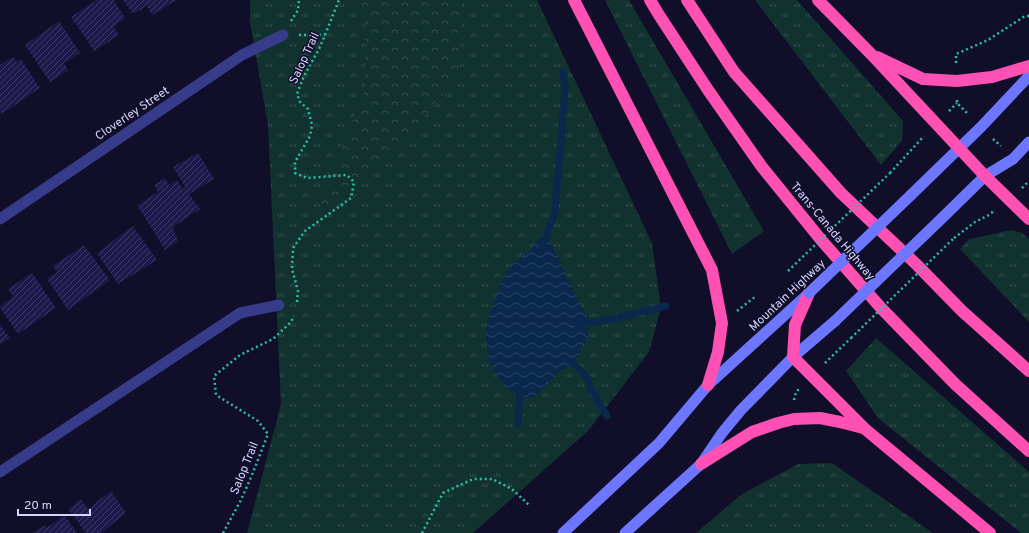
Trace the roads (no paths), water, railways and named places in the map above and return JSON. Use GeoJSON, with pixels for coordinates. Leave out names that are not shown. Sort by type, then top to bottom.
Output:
{"type":"FeatureCollection","features":[{"type":"Feature","properties":{"kind":"highway"},"geometry":{"type":"LineString","coordinates":[[574,0],[712,270],[722,323],[718,352],[708,385]]}},
{"type":"Feature","properties":{"kind":"highway","name":"Trans-Canada Highway"},"geometry":{"type":"LineString","coordinates":[[650,0],[708,90],[762,167],[822,241],[882,309],[955,384],[1029,450]]}},
{"type":"Feature","properties":{"kind":"highway"},"geometry":{"type":"LineString","coordinates":[[687,0],[734,72],[841,193],[917,265],[962,311],[1029,371]]}},
{"type":"Feature","properties":{"kind":"highway"},"geometry":{"type":"LineString","coordinates":[[818,0],[871,54],[958,148],[1029,219]]}},
{"type":"Feature","properties":{"kind":"highway"},"geometry":{"type":"LineString","coordinates":[[871,54],[923,79],[957,81],[992,77],[1029,66]]}},
{"type":"Feature","properties":{"kind":"highway"},"geometry":{"type":"LineString","coordinates":[[809,293],[795,325],[793,357],[864,429],[990,533]]}},
{"type":"Feature","properties":{"kind":"highway"},"geometry":{"type":"LineString","coordinates":[[987,334],[1029,360]]}},
{"type":"Feature","properties":{"kind":"highway"},"geometry":{"type":"LineString","coordinates":[[700,464],[752,432],[794,419],[820,418],[864,429]]}},
{"type":"Feature","properties":{"kind":"main road","name":"Mountain Highway"},"geometry":{"type":"LineString","coordinates":[[564,533],[659,443],[708,385],[809,293],[911,195],[981,127],[1029,76]]}},
{"type":"Feature","properties":{"kind":"main road"},"geometry":{"type":"LineString","coordinates":[[625,533],[700,464],[722,433],[741,410],[793,357],[835,321],[986,176],[1013,159],[1029,142]]}},
{"type":"Feature","properties":{"kind":"street","name":"Cloverley Street"},"geometry":{"type":"LineString","coordinates":[[0,219],[242,55],[282,35]]}},
{"type":"Feature","properties":{"kind":"street"},"geometry":{"type":"LineString","coordinates":[[0,472],[240,313],[279,305]]}},
{"type":"Feature","properties":{"kind":"water"},"geometry":{"type":"Polygon","coordinates":[[[540,238],[545,238],[549,241],[555,251],[587,317],[588,338],[571,366],[560,371],[536,396],[529,398],[517,395],[504,386],[497,376],[489,361],[486,340],[487,322],[508,269],[528,252],[540,238]]]}},
{"type":"Feature","properties":{"kind":"waterway"},"geometry":{"type":"LineString","coordinates":[[542,247],[555,212],[565,90],[563,72]]}},
{"type":"Feature","properties":{"kind":"waterway"},"geometry":{"type":"LineString","coordinates":[[578,324],[611,319],[666,306]]}},
{"type":"Feature","properties":{"kind":"waterway"},"geometry":{"type":"LineString","coordinates":[[565,359],[573,363],[588,379],[591,389],[607,416]]}},
{"type":"Feature","properties":{"kind":"waterway"},"geometry":{"type":"LineString","coordinates":[[518,425],[520,396],[519,387]]}}]}
